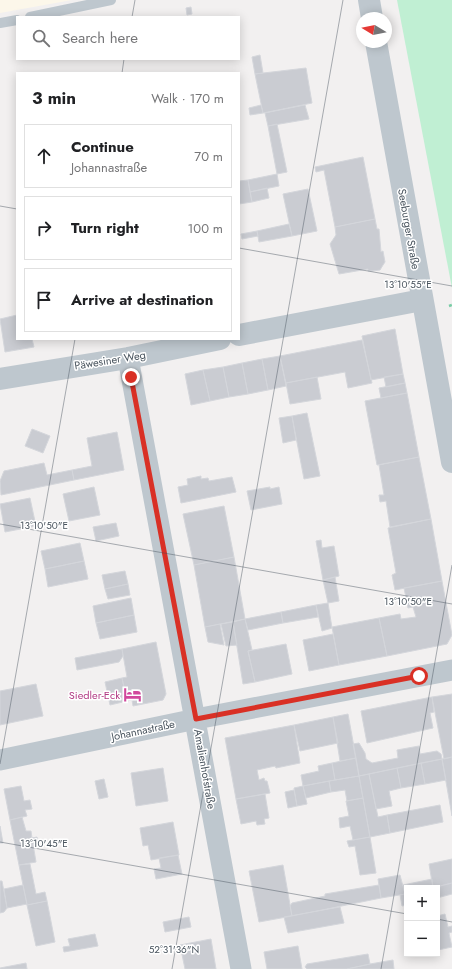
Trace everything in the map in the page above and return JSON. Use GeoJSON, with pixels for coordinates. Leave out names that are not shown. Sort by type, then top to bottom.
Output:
{"type":"FeatureCollection","features":[{"type":"Feature","properties":{"kind":"street"},"geometry":{"type":"LineString","coordinates":[[369,0],[371,12]]}},
{"type":"Feature","properties":{"kind":"street","name":"Seeburger Straße"},"geometry":{"type":"LineString","coordinates":[[377,48],[452,462]]}},
{"type":"Feature","properties":{"kind":"street"},"geometry":{"type":"LineString","coordinates":[[240,335],[422,300]]}},
{"type":"Feature","properties":{"kind":"street","name":"Päwesiner Weg"},"geometry":{"type":"LineString","coordinates":[[0,379],[128,358],[215,340]]}},
{"type":"Feature","properties":{"kind":"street","name":"Amalienhofstraße"},"geometry":{"type":"LineString","coordinates":[[128,358],[196,719],[241,969]]}},
{"type":"Feature","properties":{"kind":"street","name":"Johannastraße"},"geometry":{"type":"LineString","coordinates":[[0,760],[196,719],[452,670]]}},
{"type":"Feature","properties":{"kind":"lane"},"geometry":{"type":"LineString","coordinates":[[35,16],[111,0]]}},
{"type":"Feature","properties":{"kind":"lane"},"geometry":{"type":"LineString","coordinates":[[0,23],[16,20]]}},
{"type":"Feature","properties":{"kind":"shaded area"},"geometry":{"type":"Polygon","coordinates":[[[0,0],[72,0],[0,13],[0,0]]]}},
{"type":"Feature","properties":{"kind":"green space"},"geometry":{"type":"Polygon","coordinates":[[[397,0],[452,0],[452,288],[397,0]]]}},
{"type":"Feature","properties":{"kind":"building"},"geometry":{"type":"Polygon","coordinates":[[[191,7],[192,14],[187,15],[186,8],[191,7]]]}},
{"type":"Feature","properties":{"kind":"building"},"geometry":{"type":"Polygon","coordinates":[[[260,55],[263,73],[255,74],[252,57],[260,55]]]}},
{"type":"Feature","properties":{"kind":"building"},"geometry":{"type":"Polygon","coordinates":[[[306,68],[312,103],[263,113],[255,74],[306,68]]]}},
{"type":"Feature","properties":{"kind":"building"},"geometry":{"type":"Polygon","coordinates":[[[261,105],[263,113],[250,115],[249,108],[261,105]]]}},
{"type":"Feature","properties":{"kind":"building"},"geometry":{"type":"Polygon","coordinates":[[[305,105],[309,119],[268,126],[265,113],[305,105]]]}},
{"type":"Feature","properties":{"kind":"building"},"geometry":{"type":"Polygon","coordinates":[[[277,124],[287,172],[277,174],[268,126],[277,124]]]}},
{"type":"Feature","properties":{"kind":"building"},"geometry":{"type":"Polygon","coordinates":[[[363,157],[375,219],[335,227],[324,170],[316,172],[315,167],[363,157]]]}},
{"type":"Feature","properties":{"kind":"building"},"geometry":{"type":"Polygon","coordinates":[[[277,174],[279,186],[250,192],[248,180],[277,174]]]}},
{"type":"Feature","properties":{"kind":"building"},"geometry":{"type":"Polygon","coordinates":[[[248,180],[252,202],[240,204],[240,181],[248,180]]]}},
{"type":"Feature","properties":{"kind":"building"},"geometry":{"type":"Polygon","coordinates":[[[267,188],[269,198],[252,202],[250,192],[267,188]]]}},
{"type":"Feature","properties":{"kind":"building"},"geometry":{"type":"Polygon","coordinates":[[[308,189],[317,231],[292,236],[283,194],[308,189]]]}},
{"type":"Feature","properties":{"kind":"building"},"geometry":{"type":"Polygon","coordinates":[[[375,219],[377,229],[379,229],[381,252],[383,251],[385,262],[380,270],[368,271],[368,269],[339,274],[330,244],[336,235],[335,227],[375,219]]]}},
{"type":"Feature","properties":{"kind":"building"},"geometry":{"type":"Polygon","coordinates":[[[289,224],[292,236],[259,242],[257,231],[289,224]]]}},
{"type":"Feature","properties":{"kind":"building"},"geometry":{"type":"Polygon","coordinates":[[[257,231],[258,236],[242,239],[241,234],[257,231]]]}},
{"type":"Feature","properties":{"kind":"building"},"geometry":{"type":"Polygon","coordinates":[[[16,315],[16,340],[32,340],[34,347],[5,352],[0,319],[16,315]]]}},
{"type":"Feature","properties":{"kind":"building"},"geometry":{"type":"Polygon","coordinates":[[[395,329],[403,374],[371,380],[362,336],[395,329]]]}},
{"type":"Feature","properties":{"kind":"building"},"geometry":{"type":"Polygon","coordinates":[[[362,340],[372,383],[348,388],[345,372],[286,383],[280,356],[362,340]]]}},
{"type":"Feature","properties":{"kind":"building"},"geometry":{"type":"Polygon","coordinates":[[[280,356],[286,386],[268,390],[262,359],[280,356]]]}},
{"type":"Feature","properties":{"kind":"building"},"geometry":{"type":"Polygon","coordinates":[[[262,359],[268,390],[248,394],[242,363],[262,359]]]}},
{"type":"Feature","properties":{"kind":"building"},"geometry":{"type":"Polygon","coordinates":[[[242,363],[248,394],[229,397],[223,367],[242,363]]]}},
{"type":"Feature","properties":{"kind":"building"},"geometry":{"type":"Polygon","coordinates":[[[223,367],[229,397],[210,401],[203,370],[223,367]]]}},
{"type":"Feature","properties":{"kind":"building"},"geometry":{"type":"Polygon","coordinates":[[[203,370],[210,401],[191,405],[185,374],[203,370]]]}},
{"type":"Feature","properties":{"kind":"building"},"geometry":{"type":"Polygon","coordinates":[[[403,374],[405,383],[386,387],[384,377],[403,374]]]}},
{"type":"Feature","properties":{"kind":"building"},"geometry":{"type":"Polygon","coordinates":[[[317,377],[321,399],[290,404],[286,383],[317,377]]]}},
{"type":"Feature","properties":{"kind":"building"},"geometry":{"type":"Polygon","coordinates":[[[405,383],[407,393],[381,398],[379,388],[405,383]]]}},
{"type":"Feature","properties":{"kind":"building"},"geometry":{"type":"Polygon","coordinates":[[[407,393],[419,457],[377,465],[365,401],[407,393]]]}},
{"type":"Feature","properties":{"kind":"building"},"geometry":{"type":"Polygon","coordinates":[[[307,413],[320,476],[304,479],[292,416],[307,413]]]}},
{"type":"Feature","properties":{"kind":"building"},"geometry":{"type":"Polygon","coordinates":[[[292,416],[296,440],[283,443],[279,418],[292,416]]]}},
{"type":"Feature","properties":{"kind":"building"},"geometry":{"type":"Polygon","coordinates":[[[32,429],[50,436],[43,453],[25,446],[32,429]]]}},
{"type":"Feature","properties":{"kind":"building"},"geometry":{"type":"Polygon","coordinates":[[[117,432],[124,470],[74,480],[72,470],[92,466],[87,438],[117,432]]]}},
{"type":"Feature","properties":{"kind":"building"},"geometry":{"type":"Polygon","coordinates":[[[419,457],[431,519],[390,527],[386,501],[380,502],[379,495],[384,495],[379,465],[419,457]]]}},
{"type":"Feature","properties":{"kind":"building"},"geometry":{"type":"Polygon","coordinates":[[[44,463],[47,475],[72,470],[74,480],[1,495],[0,481],[4,471],[44,463]]]}},
{"type":"Feature","properties":{"kind":"building"},"geometry":{"type":"Polygon","coordinates":[[[201,476],[201,479],[208,478],[209,481],[232,477],[236,492],[181,503],[178,487],[188,485],[187,479],[201,476]]]}},
{"type":"Feature","properties":{"kind":"building"},"geometry":{"type":"Polygon","coordinates":[[[94,487],[100,515],[69,521],[63,494],[94,487]]]}},
{"type":"Feature","properties":{"kind":"building"},"geometry":{"type":"Polygon","coordinates":[[[270,487],[270,489],[279,487],[282,504],[251,510],[247,491],[270,487]]]}},
{"type":"Feature","properties":{"kind":"building"},"geometry":{"type":"Polygon","coordinates":[[[30,498],[36,526],[5,532],[0,504],[30,498]]]}},
{"type":"Feature","properties":{"kind":"building"},"geometry":{"type":"Polygon","coordinates":[[[224,506],[234,557],[194,565],[183,514],[224,506]]]}},
{"type":"Feature","properties":{"kind":"building"},"geometry":{"type":"Polygon","coordinates":[[[431,519],[442,581],[395,590],[392,575],[396,573],[388,528],[431,519]]]}},
{"type":"Feature","properties":{"kind":"building"},"geometry":{"type":"Polygon","coordinates":[[[116,523],[119,536],[96,541],[93,527],[116,523]]]}},
{"type":"Feature","properties":{"kind":"building"},"geometry":{"type":"Polygon","coordinates":[[[321,540],[322,548],[334,546],[339,576],[323,580],[316,541],[321,540]]]}},
{"type":"Feature","properties":{"kind":"building"},"geometry":{"type":"Polygon","coordinates":[[[80,543],[84,561],[45,569],[41,551],[80,543]]]}},
{"type":"Feature","properties":{"kind":"building"},"geometry":{"type":"Polygon","coordinates":[[[234,557],[245,619],[205,627],[194,565],[234,557]]]}},
{"type":"Feature","properties":{"kind":"building"},"geometry":{"type":"Polygon","coordinates":[[[84,561],[88,579],[48,587],[45,569],[84,561]]]}},
{"type":"Feature","properties":{"kind":"building"},"geometry":{"type":"Polygon","coordinates":[[[125,571],[128,584],[105,589],[102,575],[125,571]]]}},
{"type":"Feature","properties":{"kind":"building"},"geometry":{"type":"Polygon","coordinates":[[[335,577],[339,601],[328,603],[323,580],[335,577]]]}},
{"type":"Feature","properties":{"kind":"building"},"geometry":{"type":"Polygon","coordinates":[[[442,581],[452,635],[447,644],[387,656],[379,618],[400,614],[401,619],[416,617],[413,607],[408,608],[404,588],[442,581]]]}},
{"type":"Feature","properties":{"kind":"building"},"geometry":{"type":"Polygon","coordinates":[[[128,584],[130,595],[108,599],[105,589],[128,584]]]}},
{"type":"Feature","properties":{"kind":"building"},"geometry":{"type":"Polygon","coordinates":[[[131,598],[134,615],[96,623],[93,606],[131,598]]]}},
{"type":"Feature","properties":{"kind":"building"},"geometry":{"type":"Polygon","coordinates":[[[328,603],[332,628],[322,631],[316,605],[328,603]]]}},
{"type":"Feature","properties":{"kind":"building"},"geometry":{"type":"Polygon","coordinates":[[[316,605],[318,617],[283,623],[281,612],[316,605]]]}},
{"type":"Feature","properties":{"kind":"building"},"geometry":{"type":"Polygon","coordinates":[[[281,612],[283,623],[248,630],[245,619],[281,612]]]}},
{"type":"Feature","properties":{"kind":"building"},"geometry":{"type":"Polygon","coordinates":[[[134,615],[137,632],[100,639],[96,623],[134,615]]]}},
{"type":"Feature","properties":{"kind":"building"},"geometry":{"type":"Polygon","coordinates":[[[379,618],[387,656],[339,665],[332,627],[379,618]]]}},
{"type":"Feature","properties":{"kind":"building"},"geometry":{"type":"Polygon","coordinates":[[[245,619],[252,650],[248,651],[255,682],[243,684],[233,622],[245,619]]]}},
{"type":"Feature","properties":{"kind":"building"},"geometry":{"type":"Polygon","coordinates":[[[233,622],[237,645],[226,646],[221,624],[233,622]]]}},
{"type":"Feature","properties":{"kind":"building"},"geometry":{"type":"Polygon","coordinates":[[[220,624],[224,645],[208,642],[205,627],[220,624]]]}},
{"type":"Feature","properties":{"kind":"building"},"geometry":{"type":"Polygon","coordinates":[[[333,634],[339,665],[309,671],[303,640],[333,634]]]}},
{"type":"Feature","properties":{"kind":"building"},"geometry":{"type":"Polygon","coordinates":[[[156,642],[166,694],[163,700],[133,706],[132,700],[127,701],[122,678],[127,677],[122,649],[156,642]]]}},
{"type":"Feature","properties":{"kind":"building"},"geometry":{"type":"Polygon","coordinates":[[[286,644],[292,674],[255,682],[248,651],[286,644]]]}},
{"type":"Feature","properties":{"kind":"building"},"geometry":{"type":"Polygon","coordinates":[[[122,649],[123,656],[119,662],[77,670],[75,658],[122,649]]]}},
{"type":"Feature","properties":{"kind":"building"},"geometry":{"type":"Polygon","coordinates":[[[122,678],[127,701],[110,705],[105,682],[122,678]]]}},
{"type":"Feature","properties":{"kind":"building"},"geometry":{"type":"Polygon","coordinates":[[[36,684],[43,716],[0,725],[0,691],[36,684]]]}},
{"type":"Feature","properties":{"kind":"building"},"geometry":{"type":"Polygon","coordinates":[[[452,694],[452,757],[444,759],[432,697],[452,694]]]}},
{"type":"Feature","properties":{"kind":"building"},"geometry":{"type":"Polygon","coordinates":[[[432,697],[434,712],[430,713],[433,728],[367,743],[361,711],[432,697]]]}},
{"type":"Feature","properties":{"kind":"building"},"geometry":{"type":"Polygon","coordinates":[[[348,714],[356,758],[340,761],[333,717],[348,714]]]}},
{"type":"Feature","properties":{"kind":"building"},"geometry":{"type":"Polygon","coordinates":[[[333,717],[338,743],[300,751],[294,725],[333,717]]]}},
{"type":"Feature","properties":{"kind":"building"},"geometry":{"type":"Polygon","coordinates":[[[294,725],[300,763],[257,770],[259,780],[264,778],[265,781],[267,781],[270,793],[236,799],[225,738],[294,725]]]}},
{"type":"Feature","properties":{"kind":"building"},"geometry":{"type":"Polygon","coordinates":[[[359,743],[365,753],[366,759],[372,763],[398,758],[397,750],[419,746],[420,754],[437,751],[441,754],[442,759],[359,776],[353,744],[359,743]]]}},
{"type":"Feature","properties":{"kind":"building"},"geometry":{"type":"Polygon","coordinates":[[[452,757],[452,816],[442,759],[452,757]]]}},
{"type":"Feature","properties":{"kind":"building"},"geometry":{"type":"Polygon","coordinates":[[[356,758],[359,776],[335,780],[332,763],[356,758]]]}},
{"type":"Feature","properties":{"kind":"building"},"geometry":{"type":"Polygon","coordinates":[[[442,759],[446,780],[425,784],[421,763],[442,759]]]}},
{"type":"Feature","properties":{"kind":"building"},"geometry":{"type":"Polygon","coordinates":[[[332,763],[335,780],[303,786],[301,775],[319,771],[318,766],[332,763]]]}},
{"type":"Feature","properties":{"kind":"building"},"geometry":{"type":"Polygon","coordinates":[[[421,763],[425,784],[401,788],[397,768],[421,763]]]}},
{"type":"Feature","properties":{"kind":"building"},"geometry":{"type":"Polygon","coordinates":[[[163,768],[168,801],[136,806],[131,773],[163,768]]]}},
{"type":"Feature","properties":{"kind":"building"},"geometry":{"type":"Polygon","coordinates":[[[397,768],[401,788],[389,791],[392,806],[376,809],[369,774],[397,768]]]}},
{"type":"Feature","properties":{"kind":"building"},"geometry":{"type":"Polygon","coordinates":[[[369,774],[378,817],[387,815],[390,833],[370,837],[359,776],[369,774]]]}},
{"type":"Feature","properties":{"kind":"building"},"geometry":{"type":"Polygon","coordinates":[[[359,776],[363,798],[347,801],[345,790],[331,792],[329,781],[359,776]]]}},
{"type":"Feature","properties":{"kind":"building"},"geometry":{"type":"Polygon","coordinates":[[[104,779],[108,797],[99,799],[95,781],[104,779]]]}},
{"type":"Feature","properties":{"kind":"building"},"geometry":{"type":"Polygon","coordinates":[[[329,781],[331,792],[306,798],[303,786],[329,781]]]}},
{"type":"Feature","properties":{"kind":"building"},"geometry":{"type":"Polygon","coordinates":[[[21,786],[24,801],[30,800],[32,809],[25,810],[27,816],[10,820],[4,789],[21,786]]]}},
{"type":"Feature","properties":{"kind":"building"},"geometry":{"type":"Polygon","coordinates":[[[303,786],[307,804],[297,806],[294,788],[303,786]]]}},
{"type":"Feature","properties":{"kind":"building"},"geometry":{"type":"Polygon","coordinates":[[[294,790],[297,806],[288,808],[285,792],[294,790]]]}},
{"type":"Feature","properties":{"kind":"building"},"geometry":{"type":"Polygon","coordinates":[[[265,794],[269,818],[264,819],[265,824],[257,825],[256,821],[241,824],[236,799],[265,794]]]}},
{"type":"Feature","properties":{"kind":"building"},"geometry":{"type":"Polygon","coordinates":[[[363,798],[370,837],[353,840],[350,826],[340,828],[339,818],[349,816],[346,801],[363,798]]]}},
{"type":"Feature","properties":{"kind":"building"},"geometry":{"type":"Polygon","coordinates":[[[440,805],[443,822],[390,833],[387,815],[440,805]]]}},
{"type":"Feature","properties":{"kind":"building"},"geometry":{"type":"Polygon","coordinates":[[[22,817],[26,831],[31,831],[32,838],[37,837],[38,842],[33,844],[36,862],[19,865],[10,820],[22,817]]]}},
{"type":"Feature","properties":{"kind":"building"},"geometry":{"type":"Polygon","coordinates":[[[173,822],[179,855],[151,860],[148,845],[143,846],[140,828],[173,822]]]}},
{"type":"Feature","properties":{"kind":"building"},"geometry":{"type":"Polygon","coordinates":[[[0,826],[3,843],[0,843],[0,826]]]}},
{"type":"Feature","properties":{"kind":"building"},"geometry":{"type":"Polygon","coordinates":[[[370,837],[376,873],[360,875],[355,846],[349,847],[347,841],[370,837]]]}},
{"type":"Feature","properties":{"kind":"building"},"geometry":{"type":"Polygon","coordinates":[[[178,855],[182,874],[156,879],[154,869],[161,868],[159,858],[178,855]]]}},
{"type":"Feature","properties":{"kind":"building"},"geometry":{"type":"Polygon","coordinates":[[[452,859],[452,883],[440,886],[432,885],[429,864],[452,859]]]}},
{"type":"Feature","properties":{"kind":"building"},"geometry":{"type":"Polygon","coordinates":[[[30,864],[36,894],[45,892],[47,901],[27,905],[19,865],[30,864]]]}},
{"type":"Feature","properties":{"kind":"building"},"geometry":{"type":"Polygon","coordinates":[[[283,865],[292,916],[259,922],[249,871],[283,865]]]}},
{"type":"Feature","properties":{"kind":"building"},"geometry":{"type":"Polygon","coordinates":[[[400,875],[404,894],[381,898],[378,879],[400,875]]]}},
{"type":"Feature","properties":{"kind":"building"},"geometry":{"type":"Polygon","coordinates":[[[432,879],[433,885],[404,885],[404,890],[403,885],[432,879]]]}},
{"type":"Feature","properties":{"kind":"building"},"geometry":{"type":"Polygon","coordinates":[[[0,881],[2,881],[7,908],[4,912],[0,913],[0,881]]]}},
{"type":"Feature","properties":{"kind":"building"},"geometry":{"type":"Polygon","coordinates":[[[452,883],[452,894],[440,897],[440,886],[452,883]]]}},
{"type":"Feature","properties":{"kind":"building"},"geometry":{"type":"Polygon","coordinates":[[[23,885],[27,904],[7,908],[4,889],[23,885]]]}},
{"type":"Feature","properties":{"kind":"building"},"geometry":{"type":"Polygon","coordinates":[[[379,885],[381,898],[292,916],[290,906],[292,903],[325,896],[325,894],[379,885]]]}},
{"type":"Feature","properties":{"kind":"building"},"geometry":{"type":"Polygon","coordinates":[[[404,894],[404,906],[402,906],[400,895],[404,894]]]}},
{"type":"Feature","properties":{"kind":"building"},"geometry":{"type":"Polygon","coordinates":[[[47,901],[55,942],[36,946],[27,905],[47,901]]]}},
{"type":"Feature","properties":{"kind":"building"},"geometry":{"type":"Polygon","coordinates":[[[340,907],[344,923],[288,933],[284,917],[340,907]]]}},
{"type":"Feature","properties":{"kind":"building"},"geometry":{"type":"Polygon","coordinates":[[[445,914],[448,927],[452,926],[452,932],[449,933],[452,947],[440,950],[440,921],[440,915],[445,914]]]}},
{"type":"Feature","properties":{"kind":"building"},"geometry":{"type":"Polygon","coordinates":[[[189,917],[191,927],[165,932],[163,922],[189,917]]]}},
{"type":"Feature","properties":{"kind":"building"},"geometry":{"type":"Polygon","coordinates":[[[95,934],[98,946],[64,952],[63,947],[70,946],[68,939],[95,934]]]}},
{"type":"Feature","properties":{"kind":"building"},"geometry":{"type":"Polygon","coordinates":[[[211,939],[216,969],[185,969],[180,945],[211,939]]]}},
{"type":"Feature","properties":{"kind":"building"},"geometry":{"type":"Polygon","coordinates":[[[298,946],[302,969],[267,969],[264,952],[298,946]]]}},
{"type":"Feature","properties":{"kind":"building"},"geometry":{"type":"Polygon","coordinates":[[[368,954],[370,964],[347,969],[307,969],[305,967],[307,964],[368,954]]]}},
{"type":"Feature","properties":{"kind":"building"},"geometry":{"type":"Polygon","coordinates":[[[393,960],[394,969],[347,969],[370,964],[393,960]]]}},
{"type":"Feature","properties":{"kind":"building"},"geometry":{"type":"Polygon","coordinates":[[[26,963],[27,969],[0,969],[0,968],[26,963]]]}},
{"type":"Feature","properties":{"kind":"place","name":"Siedler-Eck"},"geometry":{"type":"Point","coordinates":[133,695]}},
{"type":"Feature","properties":{"kind":"route"},"geometry":{"type":"LineString","coordinates":[[131,377],[196,719],[419,676]]}}]}
